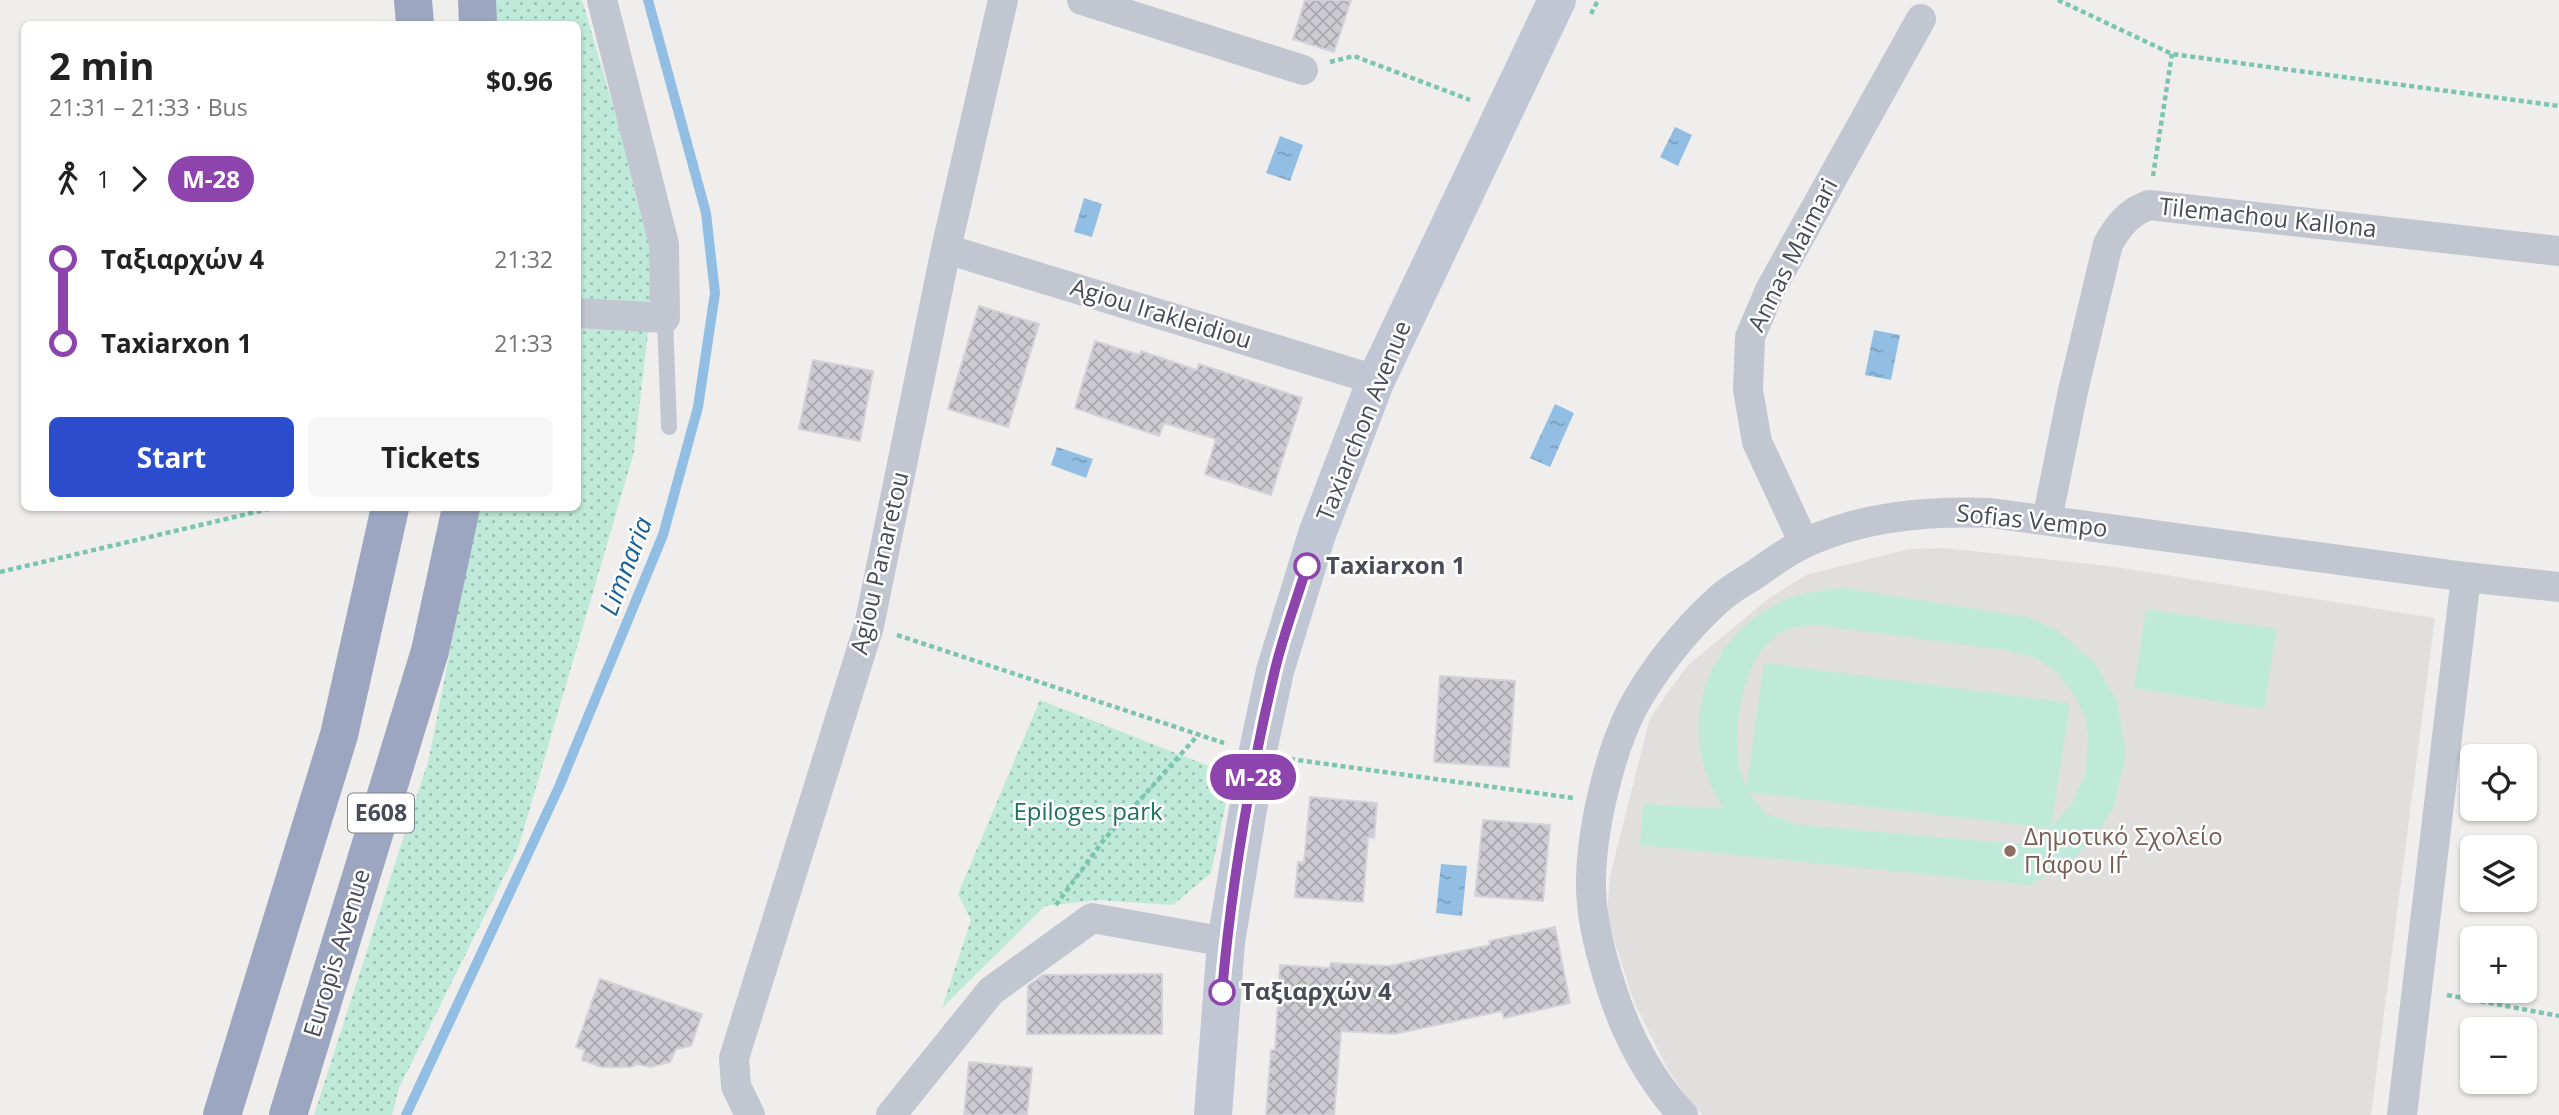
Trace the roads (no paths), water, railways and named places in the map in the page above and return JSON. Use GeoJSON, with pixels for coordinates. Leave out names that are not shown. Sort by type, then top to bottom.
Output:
{"type":"FeatureCollection","features":[{"type":"Feature","properties":{"kind":"highway"},"geometry":{"type":"LineString","coordinates":[[413,0],[415,21]]}},
{"type":"Feature","properties":{"kind":"highway"},"geometry":{"type":"LineString","coordinates":[[477,0],[478,21]]}},
{"type":"Feature","properties":{"kind":"highway","name":"E608"},"geometry":{"type":"LineString","coordinates":[[222,1115],[339,735],[389,511]]}},
{"type":"Feature","properties":{"kind":"highway","name":"Europis Avenue"},"geometry":{"type":"LineString","coordinates":[[288,1115],[430,652],[460,511]]}},
{"type":"Feature","properties":{"kind":"main road","name":"Taxiarchon Avenue"},"geometry":{"type":"LineString","coordinates":[[1213,1115],[1226,942],[1257,755],[1275,671],[1317,534],[1376,380],[1557,0]]}},
{"type":"Feature","properties":{"kind":"street"},"geometry":{"type":"LineString","coordinates":[[581,313],[665,318],[664,244],[602,0]]}},
{"type":"Feature","properties":{"kind":"street","name":"Agiou Panaretou"},"geometry":{"type":"LineString","coordinates":[[750,1115],[736,1086],[734,1058],[869,626],[946,249],[1003,0]]}},
{"type":"Feature","properties":{"kind":"street"},"geometry":{"type":"LineString","coordinates":[[1082,0],[1303,70]]}},
{"type":"Feature","properties":{"kind":"street","name":"Annas Maimari"},"geometry":{"type":"LineString","coordinates":[[1804,543],[1757,442],[1748,390],[1750,337],[1770,290],[1921,19]]}},
{"type":"Feature","properties":{"kind":"street","name":"Tilemachou Kallona"},"geometry":{"type":"LineString","coordinates":[[2047,520],[2073,391],[2108,244],[2127,217],[2149,205],[2559,251]]}},
{"type":"Feature","properties":{"kind":"street","name":"Agiou Irakleidiou"},"geometry":{"type":"LineString","coordinates":[[946,249],[1376,380]]}},
{"type":"Feature","properties":{"kind":"street","name":"Sofias Vempo"},"geometry":{"type":"LineString","coordinates":[[1683,1115],[1651,1074],[1627,1033],[1598,947],[1591,890],[1592,848],[1601,802],[1632,710],[1686,632],[1718,599],[1804,543],[1846,528],[1893,517],[1936,512],[1992,513],[2466,578],[2559,587]]}},
{"type":"Feature","properties":{"kind":"street"},"geometry":{"type":"LineString","coordinates":[[2402,1115],[2466,578]]}},
{"type":"Feature","properties":{"kind":"street"},"geometry":{"type":"LineString","coordinates":[[891,1115],[991,991],[1092,918],[1226,942]]}},
{"type":"Feature","properties":{"kind":"lane"},"geometry":{"type":"LineString","coordinates":[[665,318],[669,427]]}},
{"type":"Feature","properties":{"kind":"water"},"geometry":{"type":"Polygon","coordinates":[[[1675,127],[1692,135],[1678,166],[1660,157],[1675,127]]]}},
{"type":"Feature","properties":{"kind":"water"},"geometry":{"type":"Polygon","coordinates":[[[1280,136],[1303,145],[1290,181],[1266,173],[1280,136]]]}},
{"type":"Feature","properties":{"kind":"water"},"geometry":{"type":"Polygon","coordinates":[[[1084,198],[1102,204],[1092,237],[1074,232],[1084,198]]]}},
{"type":"Feature","properties":{"kind":"water"},"geometry":{"type":"Polygon","coordinates":[[[1874,330],[1900,335],[1891,380],[1865,375],[1874,330]]]}},
{"type":"Feature","properties":{"kind":"water"},"geometry":{"type":"Polygon","coordinates":[[[1555,404],[1574,413],[1550,467],[1530,458],[1555,404]]]}},
{"type":"Feature","properties":{"kind":"water"},"geometry":{"type":"Polygon","coordinates":[[[1057,447],[1093,459],[1086,478],[1051,465],[1057,447]]]}},
{"type":"Feature","properties":{"kind":"water"},"geometry":{"type":"Polygon","coordinates":[[[1441,864],[1467,866],[1462,916],[1436,913],[1441,864]]]}},
{"type":"Feature","properties":{"kind":"waterway","name":"Limnaria"},"geometry":{"type":"LineString","coordinates":[[406,1115],[559,787],[663,535],[698,407],[715,293],[706,213],[648,0]]}},
{"type":"Feature","properties":{"kind":"place","name":"Taxiarxon 1"},"geometry":{"type":"Point","coordinates":[1307,566]}},
{"type":"Feature","properties":{"kind":"place","name":"Δημοτικό Σχολείο Πάφου ΙΓ΄"},"geometry":{"type":"Point","coordinates":[2010,851]}},
{"type":"Feature","properties":{"kind":"place","name":"Ταξιαρχών 4"},"geometry":{"type":"Point","coordinates":[1222,992]}},
{"type":"Feature","properties":{"kind":"park label","name":"Epiloges park"},"geometry":{"type":"Point","coordinates":[1088,812]}}]}
